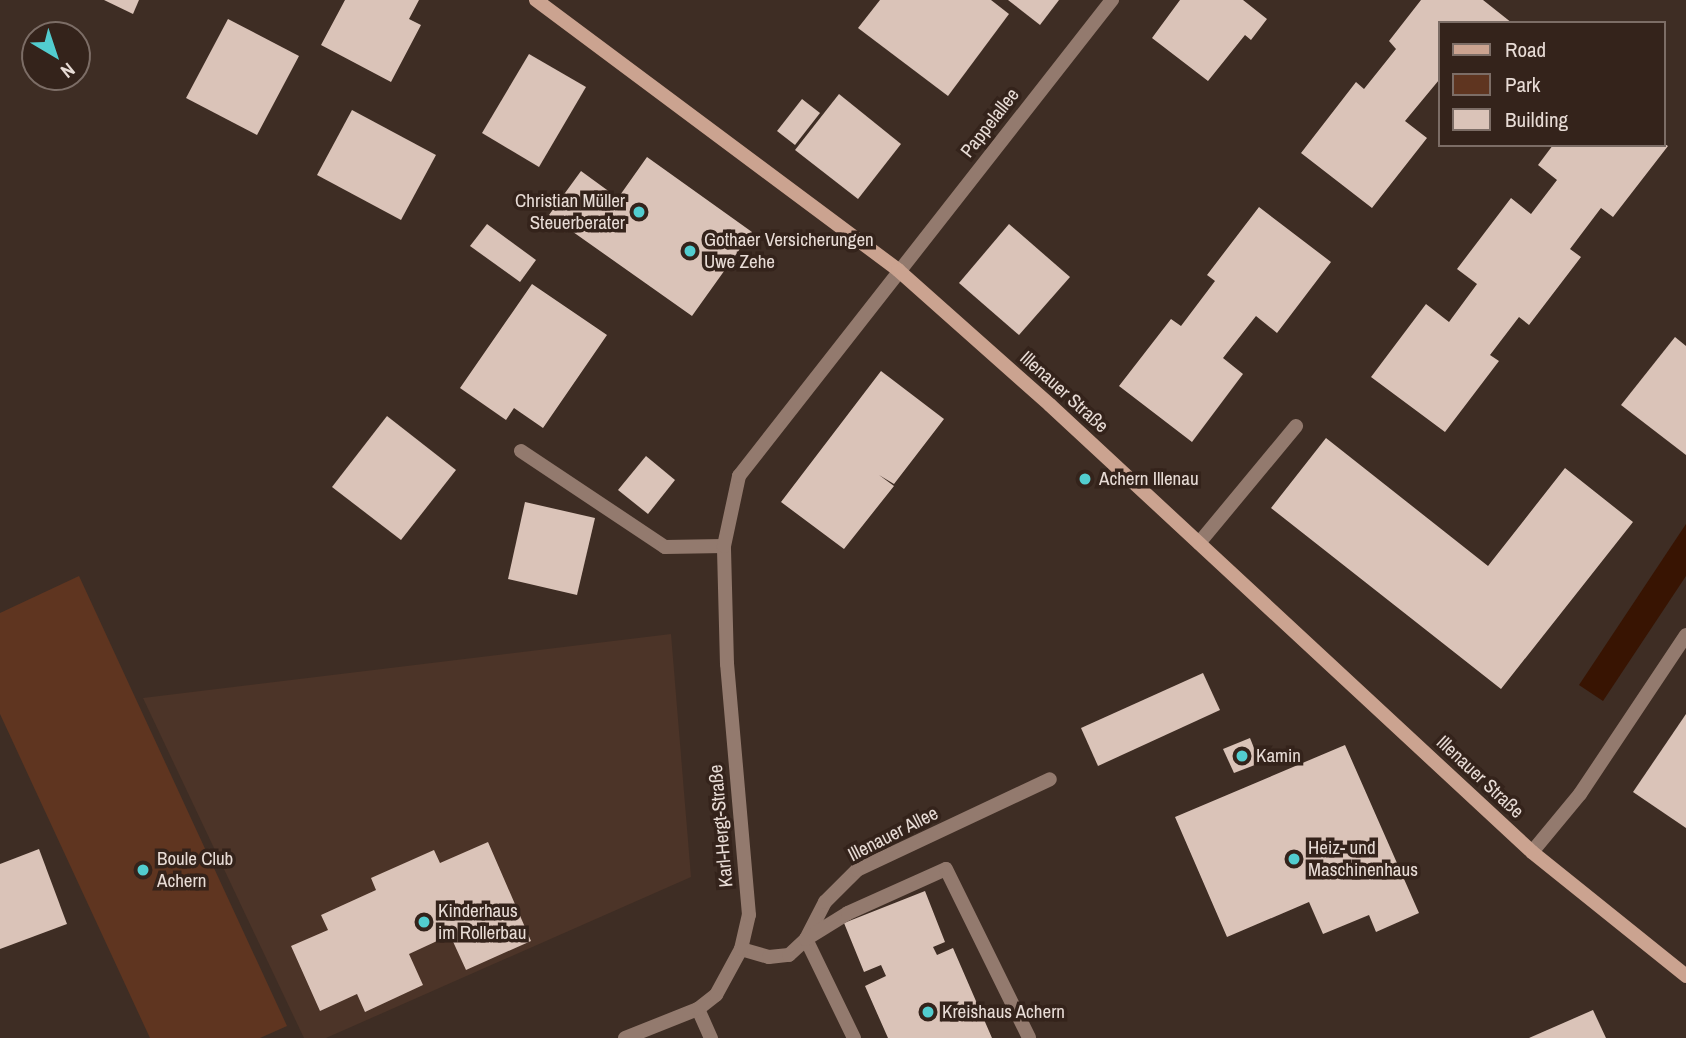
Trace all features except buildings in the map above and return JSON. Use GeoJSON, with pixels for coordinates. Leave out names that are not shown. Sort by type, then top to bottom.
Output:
{"type":"FeatureCollection","features":[{"type":"Feature","properties":{"kind":"main road","name":"Illenauer Straße"},"geometry":{"type":"LineString","coordinates":[[536,0],[898,270],[1199,543],[1532,852],[1686,976]]}},
{"type":"Feature","properties":{"kind":"street","name":"Pappelallee"},"geometry":{"type":"LineString","coordinates":[[898,270],[1112,0]]}},
{"type":"Feature","properties":{"kind":"street","name":"Karl-Hergt-Straße"},"geometry":{"type":"LineString","coordinates":[[625,1038],[698,1009],[716,995],[741,949],[748,915],[727,664],[724,546],[739,476],[898,270]]}},
{"type":"Feature","properties":{"kind":"street"},"geometry":{"type":"LineString","coordinates":[[1199,543],[1296,426]]}},
{"type":"Feature","properties":{"kind":"street"},"geometry":{"type":"LineString","coordinates":[[521,450],[665,547],[724,546]]}},
{"type":"Feature","properties":{"kind":"street"},"geometry":{"type":"LineString","coordinates":[[1532,852],[1580,794],[1686,635]]}},
{"type":"Feature","properties":{"kind":"street","name":"Illenauer Allee"},"geometry":{"type":"LineString","coordinates":[[806,939],[825,902],[857,870],[1050,779]]}},
{"type":"Feature","properties":{"kind":"street"},"geometry":{"type":"LineString","coordinates":[[741,949],[769,957],[789,955],[806,939],[848,913],[946,869],[1029,1038]]}},
{"type":"Feature","properties":{"kind":"street"},"geometry":{"type":"LineString","coordinates":[[806,939],[854,1038]]}},
{"type":"Feature","properties":{"kind":"street"},"geometry":{"type":"LineString","coordinates":[[698,1009],[711,1038]]}},
{"type":"Feature","properties":{"kind":"shaded area"},"geometry":{"type":"Polygon","coordinates":[[[1686,524],[1686,576],[1603,701],[1579,685],[1686,524]]]}},
{"type":"Feature","properties":{"kind":"shaded area"},"geometry":{"type":"Polygon","coordinates":[[[671,634],[691,877],[326,1038],[304,1038],[143,698],[671,634]]]}},
{"type":"Feature","properties":{"kind":"green space","name":"Boule Club Achern"},"geometry":{"type":"Polygon","coordinates":[[[79,576],[287,1026],[260,1038],[150,1038],[0,714],[0,613],[79,576]]]}},
{"type":"Feature","properties":{"kind":"place","name":"Christian Müller Steuerberater"},"geometry":{"type":"Point","coordinates":[639,212]}},
{"type":"Feature","properties":{"kind":"place","name":"Gothaer Versicherungen Uwe Zehe"},"geometry":{"type":"Point","coordinates":[690,251]}},
{"type":"Feature","properties":{"kind":"place","name":"Achern Illenau"},"geometry":{"type":"Point","coordinates":[1085,479]}},
{"type":"Feature","properties":{"kind":"place","name":"Kamin"},"geometry":{"type":"Point","coordinates":[1242,756]}},
{"type":"Feature","properties":{"kind":"place","name":"Heiz- und Maschinenhaus"},"geometry":{"type":"Point","coordinates":[1294,859]}},
{"type":"Feature","properties":{"kind":"place","name":"Boule Club Achern"},"geometry":{"type":"Point","coordinates":[143,870]}},
{"type":"Feature","properties":{"kind":"place","name":"Kinderhaus im Rollerbau"},"geometry":{"type":"Point","coordinates":[424,922]}},
{"type":"Feature","properties":{"kind":"place","name":"Kreishaus Achern"},"geometry":{"type":"Point","coordinates":[928,1012]}}]}
